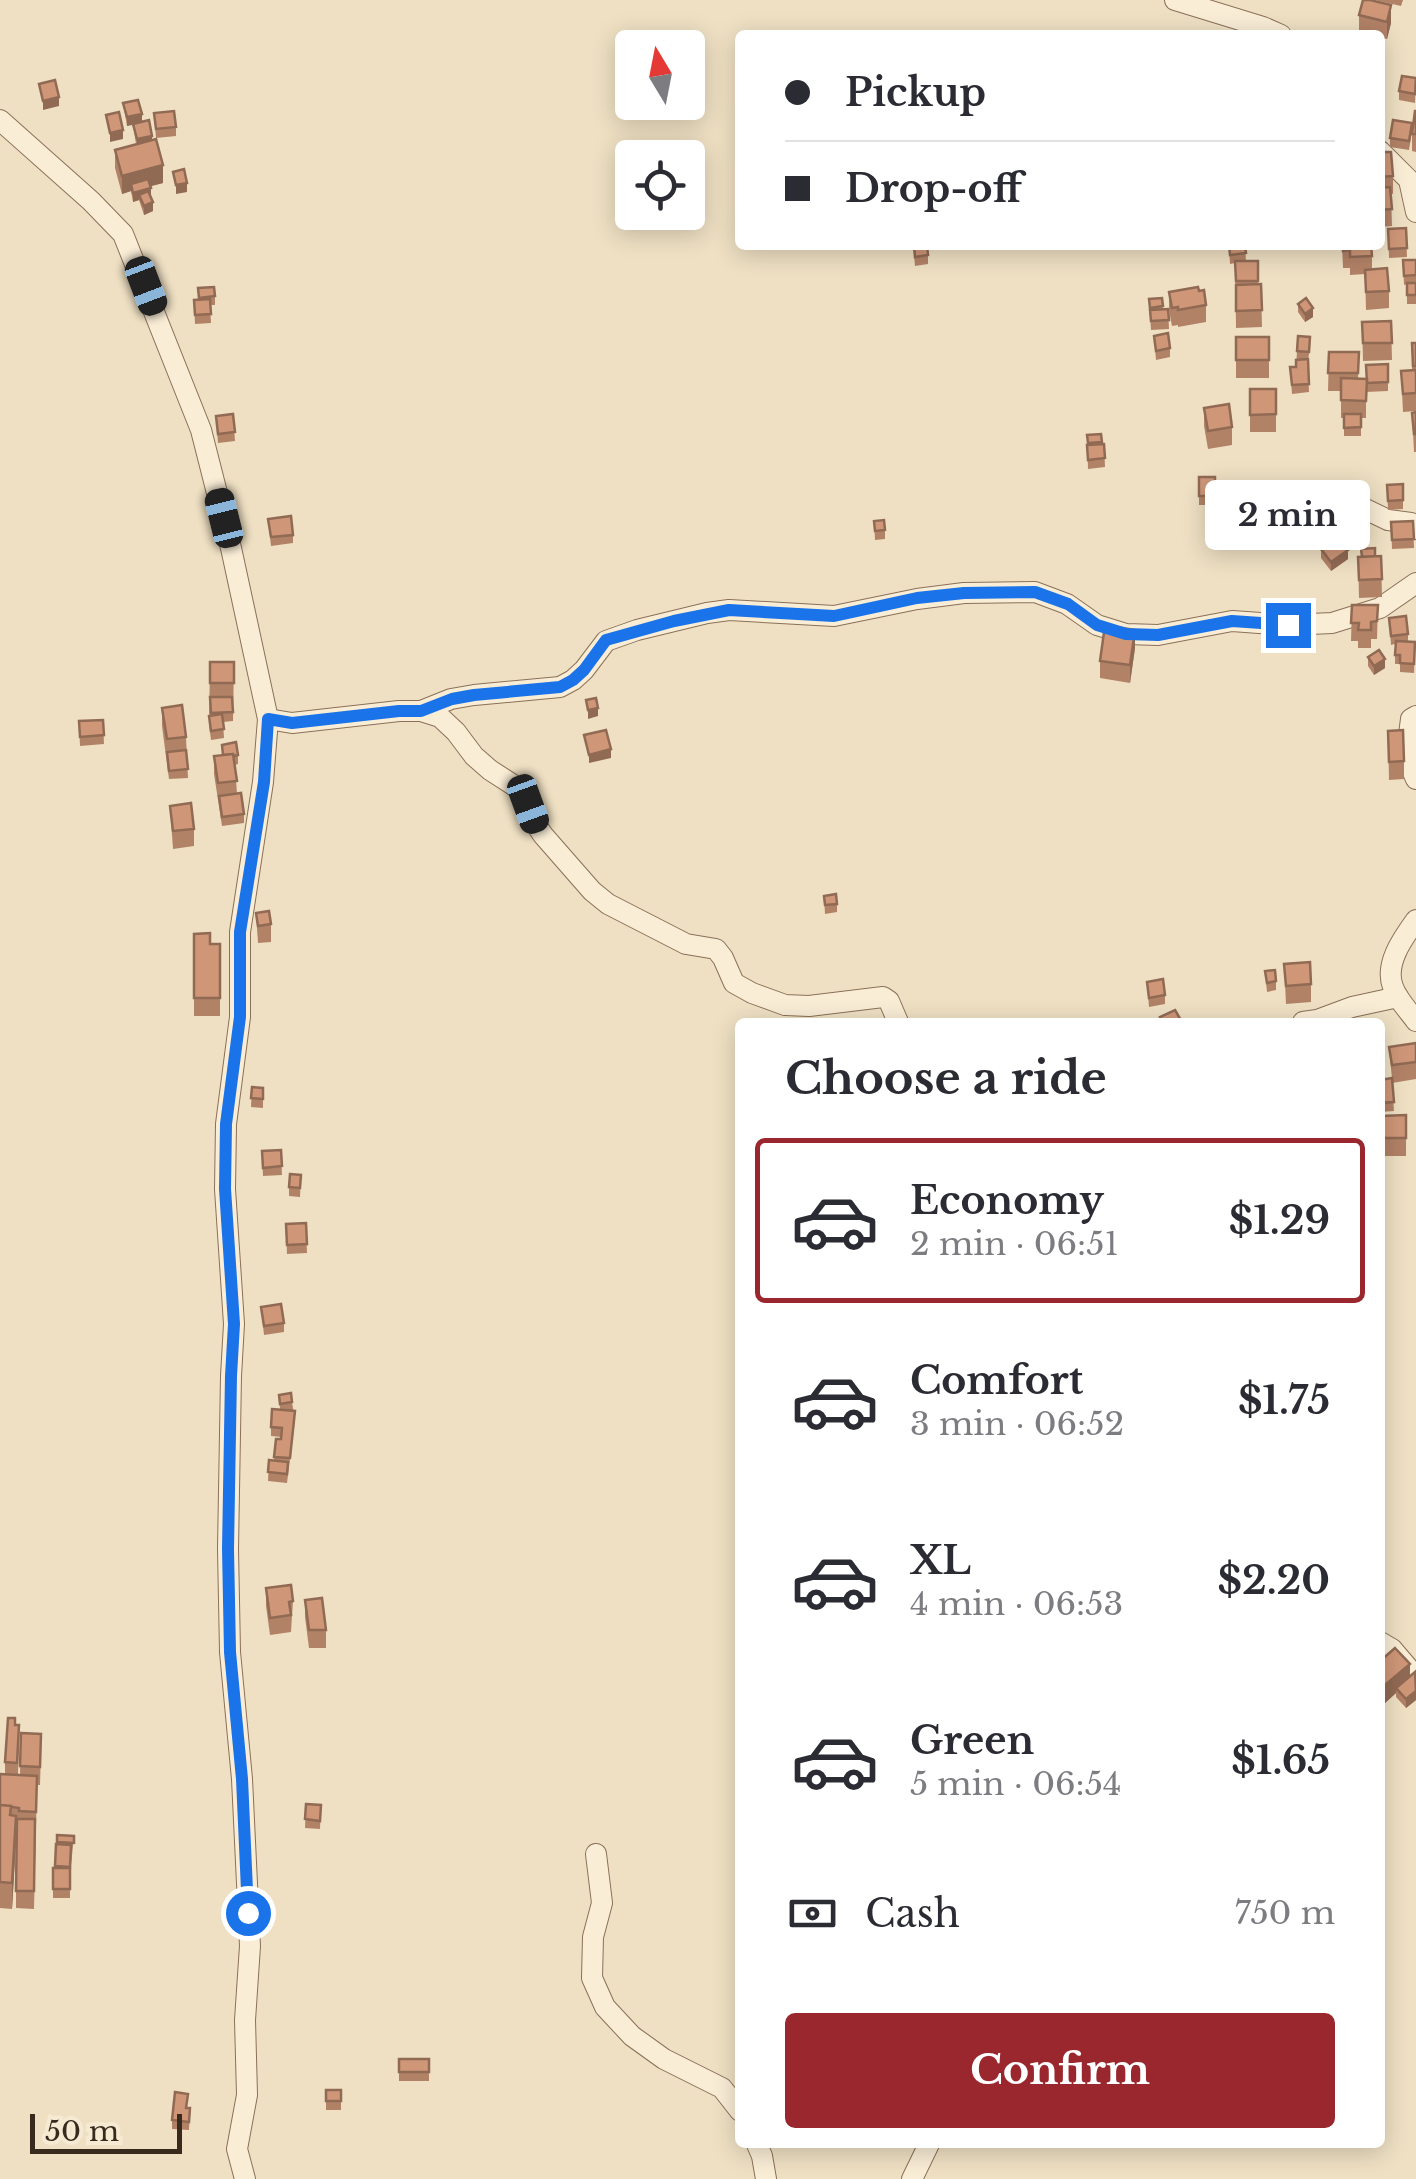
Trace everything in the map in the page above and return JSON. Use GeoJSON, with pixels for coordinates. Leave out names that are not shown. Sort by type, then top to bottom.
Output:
{"type":"FeatureCollection","features":[{"type":"Feature","properties":{"kind":"street"},"geometry":{"type":"LineString","coordinates":[[1175,0],[1270,30]]}},
{"type":"Feature","properties":{"kind":"street"},"geometry":{"type":"LineString","coordinates":[[0,120],[92,201],[123,234],[202,430],[268,719],[264,782],[240,932],[240,1017],[226,1124],[225,1189],[234,1324],[228,1549],[230,1652],[242,1779],[250,1946],[244,2020],[247,2096],[237,2148],[245,2179]]}},
{"type":"Feature","properties":{"kind":"street"},"geometry":{"type":"LineString","coordinates":[[1385,156],[1412,181],[1416,212]]}},
{"type":"Feature","properties":{"kind":"street"},"geometry":{"type":"LineString","coordinates":[[1330,492],[1388,520],[1410,523],[1416,528]]}},
{"type":"Feature","properties":{"kind":"street"},"geometry":{"type":"LineString","coordinates":[[421,711],[474,695],[560,687],[584,670],[606,640],[729,610],[834,616],[917,598],[1035,592],[1068,604],[1097,625],[1126,634],[1158,635],[1232,621],[1288,625],[1332,622],[1380,608],[1416,583]]}},
{"type":"Feature","properties":{"kind":"street"},"geometry":{"type":"LineString","coordinates":[[268,719],[292,723],[399,711],[421,711],[440,717],[474,756],[521,790],[543,835],[608,904],[686,944],[716,949],[734,983],[752,993],[785,1005],[809,1006],[883,996],[896,1018]]}},
{"type":"Feature","properties":{"kind":"street"},"geometry":{"type":"LineString","coordinates":[[1416,716],[1411,719],[1409,731],[1412,773],[1416,779]]}},
{"type":"Feature","properties":{"kind":"street"},"geometry":{"type":"LineString","coordinates":[[1416,920],[1400,944],[1390,972],[1393,988],[1416,1020]]}},
{"type":"Feature","properties":{"kind":"street"},"geometry":{"type":"LineString","coordinates":[[1322,1018],[1398,997]]}},
{"type":"Feature","properties":{"kind":"street"},"geometry":{"type":"LineString","coordinates":[[1363,1018],[1373,1003]]}},
{"type":"Feature","properties":{"kind":"street"},"geometry":{"type":"LineString","coordinates":[[1385,1645],[1416,1678]]}},
{"type":"Feature","properties":{"kind":"street"},"geometry":{"type":"LineString","coordinates":[[596,1854],[602,1903],[594,1936],[592,1978],[605,2008],[632,2036],[664,2059],[722,2088],[735,2105]]}},
{"type":"Feature","properties":{"kind":"street"},"geometry":{"type":"LineString","coordinates":[[759,2148],[766,2179]]}},
{"type":"Feature","properties":{"kind":"street"},"geometry":{"type":"LineString","coordinates":[[912,2179],[927,2148]]}},
{"type":"Feature","properties":{"kind":"building"},"geometry":{"type":"Polygon","coordinates":[[[1363,0],[1391,5],[1387,22],[1359,15],[1363,0]]]}},
{"type":"Feature","properties":{"kind":"building"},"geometry":{"type":"Polygon","coordinates":[[[1402,76],[1416,78],[1415,94],[1399,91],[1402,76]]]}},
{"type":"Feature","properties":{"kind":"building"},"geometry":{"type":"Polygon","coordinates":[[[55,80],[59,97],[43,101],[39,84],[55,80]]]}},
{"type":"Feature","properties":{"kind":"building"},"geometry":{"type":"Polygon","coordinates":[[[138,100],[142,114],[127,117],[123,103],[138,100]]]}},
{"type":"Feature","properties":{"kind":"building"},"geometry":{"type":"Polygon","coordinates":[[[174,111],[176,127],[156,129],[154,113],[174,111]]]}},
{"type":"Feature","properties":{"kind":"building"},"geometry":{"type":"Polygon","coordinates":[[[119,112],[123,130],[110,133],[106,115],[119,112]]]}},
{"type":"Feature","properties":{"kind":"building"},"geometry":{"type":"Polygon","coordinates":[[[149,120],[152,136],[137,139],[133,124],[149,120]]]}},
{"type":"Feature","properties":{"kind":"building"},"geometry":{"type":"Polygon","coordinates":[[[1393,120],[1412,123],[1409,141],[1390,138],[1393,120]]]}},
{"type":"Feature","properties":{"kind":"building"},"geometry":{"type":"Polygon","coordinates":[[[156,139],[163,165],[122,176],[115,150],[156,139]]]}},
{"type":"Feature","properties":{"kind":"building"},"geometry":{"type":"Polygon","coordinates":[[[1385,152],[1391,152],[1393,176],[1385,177],[1385,152]]]}},
{"type":"Feature","properties":{"kind":"building"},"geometry":{"type":"Polygon","coordinates":[[[184,169],[187,183],[176,185],[173,172],[184,169]]]}},
{"type":"Feature","properties":{"kind":"building"},"geometry":{"type":"Polygon","coordinates":[[[148,179],[151,188],[133,193],[131,184],[148,179]]]}},
{"type":"Feature","properties":{"kind":"building"},"geometry":{"type":"Polygon","coordinates":[[[1390,187],[1392,209],[1385,210],[1385,188],[1390,187]]]}},
{"type":"Feature","properties":{"kind":"building"},"geometry":{"type":"Polygon","coordinates":[[[148,191],[153,202],[144,206],[139,195],[148,191]]]}},
{"type":"Feature","properties":{"kind":"building"},"geometry":{"type":"Polygon","coordinates":[[[1406,228],[1407,248],[1389,249],[1388,229],[1406,228]]]}},
{"type":"Feature","properties":{"kind":"building"},"geometry":{"type":"Polygon","coordinates":[[[914,250],[928,250],[928,255],[915,257],[914,250]]]}},
{"type":"Feature","properties":{"kind":"building"},"geometry":{"type":"Polygon","coordinates":[[[1230,250],[1246,250],[1246,253],[1230,255],[1230,250]]]}},
{"type":"Feature","properties":{"kind":"building"},"geometry":{"type":"Polygon","coordinates":[[[1350,250],[1371,250],[1372,256],[1350,257],[1350,250]]]}},
{"type":"Feature","properties":{"kind":"building"},"geometry":{"type":"Polygon","coordinates":[[[1403,260],[1416,260],[1416,275],[1404,276],[1403,260]]]}},
{"type":"Feature","properties":{"kind":"building"},"geometry":{"type":"Polygon","coordinates":[[[1235,261],[1258,261],[1258,281],[1236,281],[1235,261]]]}},
{"type":"Feature","properties":{"kind":"building"},"geometry":{"type":"Polygon","coordinates":[[[1387,268],[1389,291],[1366,292],[1365,270],[1387,268]]]}},
{"type":"Feature","properties":{"kind":"building"},"geometry":{"type":"Polygon","coordinates":[[[1407,283],[1416,283],[1416,295],[1407,295],[1407,283]]]}},
{"type":"Feature","properties":{"kind":"building"},"geometry":{"type":"Polygon","coordinates":[[[1261,284],[1262,310],[1236,311],[1236,285],[1261,284]]]}},
{"type":"Feature","properties":{"kind":"building"},"geometry":{"type":"Polygon","coordinates":[[[214,287],[215,296],[199,298],[198,288],[214,287]]]}},
{"type":"Feature","properties":{"kind":"building"},"geometry":{"type":"Polygon","coordinates":[[[1198,287],[1199,291],[1204,290],[1206,305],[1172,308],[1169,292],[1198,287]]]}},
{"type":"Feature","properties":{"kind":"building"},"geometry":{"type":"Polygon","coordinates":[[[1162,298],[1163,306],[1150,308],[1149,299],[1162,298]]]}},
{"type":"Feature","properties":{"kind":"building"},"geometry":{"type":"Polygon","coordinates":[[[1306,298],[1313,308],[1305,314],[1298,304],[1306,298]]]}},
{"type":"Feature","properties":{"kind":"building"},"geometry":{"type":"Polygon","coordinates":[[[210,299],[211,314],[195,315],[194,300],[210,299]]]}},
{"type":"Feature","properties":{"kind":"building"},"geometry":{"type":"Polygon","coordinates":[[[1168,309],[1169,320],[1151,321],[1150,310],[1168,309]]]}},
{"type":"Feature","properties":{"kind":"building"},"geometry":{"type":"Polygon","coordinates":[[[1391,321],[1392,343],[1363,343],[1362,322],[1391,321]]]}},
{"type":"Feature","properties":{"kind":"building"},"geometry":{"type":"Polygon","coordinates":[[[1168,333],[1170,348],[1156,351],[1154,336],[1168,333]]]}},
{"type":"Feature","properties":{"kind":"building"},"geometry":{"type":"Polygon","coordinates":[[[1298,336],[1310,337],[1309,352],[1297,351],[1298,336]]]}},
{"type":"Feature","properties":{"kind":"building"},"geometry":{"type":"Polygon","coordinates":[[[1236,337],[1269,337],[1269,360],[1236,360],[1236,337]]]}},
{"type":"Feature","properties":{"kind":"building"},"geometry":{"type":"Polygon","coordinates":[[[1412,343],[1416,343],[1416,366],[1413,366],[1412,343]]]}},
{"type":"Feature","properties":{"kind":"building"},"geometry":{"type":"Polygon","coordinates":[[[1329,352],[1359,352],[1358,373],[1328,373],[1329,352]]]}},
{"type":"Feature","properties":{"kind":"building"},"geometry":{"type":"Polygon","coordinates":[[[1308,359],[1309,384],[1292,385],[1290,367],[1296,367],[1296,360],[1308,359]]]}},
{"type":"Feature","properties":{"kind":"building"},"geometry":{"type":"Polygon","coordinates":[[[1388,364],[1388,382],[1367,383],[1366,365],[1388,364]]]}},
{"type":"Feature","properties":{"kind":"building"},"geometry":{"type":"Polygon","coordinates":[[[1416,370],[1416,393],[1403,394],[1401,371],[1416,370]]]}},
{"type":"Feature","properties":{"kind":"building"},"geometry":{"type":"Polygon","coordinates":[[[1341,378],[1367,379],[1366,401],[1341,400],[1341,378]]]}},
{"type":"Feature","properties":{"kind":"building"},"geometry":{"type":"Polygon","coordinates":[[[1250,389],[1276,389],[1276,414],[1250,415],[1250,389]]]}},
{"type":"Feature","properties":{"kind":"building"},"geometry":{"type":"Polygon","coordinates":[[[1229,404],[1232,427],[1208,431],[1204,408],[1229,404]]]}},
{"type":"Feature","properties":{"kind":"building"},"geometry":{"type":"Polygon","coordinates":[[[1416,412],[1416,434],[1414,434],[1412,413],[1416,412]]]}},
{"type":"Feature","properties":{"kind":"building"},"geometry":{"type":"Polygon","coordinates":[[[233,414],[235,432],[218,434],[216,416],[233,414]]]}},
{"type":"Feature","properties":{"kind":"building"},"geometry":{"type":"Polygon","coordinates":[[[1344,414],[1361,414],[1361,427],[1344,428],[1344,414]]]}},
{"type":"Feature","properties":{"kind":"building"},"geometry":{"type":"Polygon","coordinates":[[[1101,434],[1102,442],[1088,443],[1087,435],[1101,434]]]}},
{"type":"Feature","properties":{"kind":"building"},"geometry":{"type":"Polygon","coordinates":[[[1104,444],[1105,458],[1088,460],[1087,445],[1104,444]]]}},
{"type":"Feature","properties":{"kind":"building"},"geometry":{"type":"Polygon","coordinates":[[[1199,477],[1215,477],[1215,496],[1199,496],[1199,477]]]}},
{"type":"Feature","properties":{"kind":"building"},"geometry":{"type":"Polygon","coordinates":[[[1403,484],[1403,500],[1388,501],[1387,485],[1403,484]]]}},
{"type":"Feature","properties":{"kind":"building"},"geometry":{"type":"Polygon","coordinates":[[[1276,485],[1297,485],[1298,504],[1275,504],[1275,509],[1262,509],[1262,496],[1276,496],[1276,485]]]}},
{"type":"Feature","properties":{"kind":"building"},"geometry":{"type":"Polygon","coordinates":[[[1366,496],[1367,521],[1343,522],[1341,498],[1366,496]]]}},
{"type":"Feature","properties":{"kind":"building"},"geometry":{"type":"Polygon","coordinates":[[[291,516],[293,535],[271,537],[268,519],[291,516]]]}},
{"type":"Feature","properties":{"kind":"building"},"geometry":{"type":"Polygon","coordinates":[[[884,520],[885,530],[875,531],[874,521],[884,520]]]}},
{"type":"Feature","properties":{"kind":"building"},"geometry":{"type":"Polygon","coordinates":[[[1413,521],[1414,539],[1392,540],[1391,522],[1413,521]]]}},
{"type":"Feature","properties":{"kind":"building"},"geometry":{"type":"Polygon","coordinates":[[[1338,537],[1348,550],[1331,562],[1321,549],[1338,537]]]}},
{"type":"Feature","properties":{"kind":"building"},"geometry":{"type":"Polygon","coordinates":[[[1375,548],[1375,557],[1362,557],[1361,549],[1375,548]]]}},
{"type":"Feature","properties":{"kind":"building"},"geometry":{"type":"Polygon","coordinates":[[[1381,556],[1382,579],[1359,580],[1358,557],[1381,556]]]}},
{"type":"Feature","properties":{"kind":"building"},"geometry":{"type":"Polygon","coordinates":[[[1352,605],[1378,605],[1377,621],[1371,622],[1371,630],[1358,630],[1359,623],[1351,623],[1352,605]]]}},
{"type":"Feature","properties":{"kind":"building"},"geometry":{"type":"Polygon","coordinates":[[[1406,616],[1408,634],[1391,636],[1389,618],[1406,616]]]}},
{"type":"Feature","properties":{"kind":"building"},"geometry":{"type":"Polygon","coordinates":[[[1105,625],[1135,630],[1130,665],[1100,661],[1105,625]]]}},
{"type":"Feature","properties":{"kind":"building"},"geometry":{"type":"Polygon","coordinates":[[[1396,641],[1415,642],[1414,664],[1400,663],[1400,655],[1395,655],[1396,641]]]}},
{"type":"Feature","properties":{"kind":"building"},"geometry":{"type":"Polygon","coordinates":[[[1379,650],[1385,659],[1374,666],[1368,657],[1379,650]]]}},
{"type":"Feature","properties":{"kind":"building"},"geometry":{"type":"Polygon","coordinates":[[[210,662],[234,662],[234,683],[210,683],[210,662]]]}},
{"type":"Feature","properties":{"kind":"building"},"geometry":{"type":"Polygon","coordinates":[[[210,697],[232,697],[233,712],[211,713],[210,697]]]}},
{"type":"Feature","properties":{"kind":"building"},"geometry":{"type":"Polygon","coordinates":[[[596,698],[598,708],[588,710],[586,700],[596,698]]]}},
{"type":"Feature","properties":{"kind":"building"},"geometry":{"type":"Polygon","coordinates":[[[182,705],[186,737],[167,739],[162,708],[182,705]]]}},
{"type":"Feature","properties":{"kind":"building"},"geometry":{"type":"Polygon","coordinates":[[[222,714],[224,729],[211,731],[209,716],[222,714]]]}},
{"type":"Feature","properties":{"kind":"building"},"geometry":{"type":"Polygon","coordinates":[[[103,720],[104,735],[80,737],[79,721],[103,720]]]}},
{"type":"Feature","properties":{"kind":"building"},"geometry":{"type":"Polygon","coordinates":[[[606,730],[611,749],[589,755],[584,735],[606,730]]]}},
{"type":"Feature","properties":{"kind":"building"},"geometry":{"type":"Polygon","coordinates":[[[1403,730],[1404,761],[1389,762],[1388,731],[1403,730]]]}},
{"type":"Feature","properties":{"kind":"building"},"geometry":{"type":"Polygon","coordinates":[[[236,742],[238,755],[223,755],[222,745],[236,742]]]}},
{"type":"Feature","properties":{"kind":"building"},"geometry":{"type":"Polygon","coordinates":[[[186,750],[188,769],[169,771],[167,752],[186,750]]]}},
{"type":"Feature","properties":{"kind":"building"},"geometry":{"type":"Polygon","coordinates":[[[233,754],[237,781],[218,783],[214,756],[233,754]]]}},
{"type":"Feature","properties":{"kind":"building"},"geometry":{"type":"Polygon","coordinates":[[[241,793],[244,814],[222,817],[219,796],[241,793]]]}},
{"type":"Feature","properties":{"kind":"building"},"geometry":{"type":"Polygon","coordinates":[[[191,803],[194,829],[173,831],[170,806],[191,803]]]}},
{"type":"Feature","properties":{"kind":"building"},"geometry":{"type":"Polygon","coordinates":[[[836,894],[837,904],[825,905],[824,896],[836,894]]]}},
{"type":"Feature","properties":{"kind":"building"},"geometry":{"type":"Polygon","coordinates":[[[269,911],[271,924],[258,926],[256,913],[269,911]]]}},
{"type":"Feature","properties":{"kind":"building"},"geometry":{"type":"Polygon","coordinates":[[[210,933],[210,944],[220,944],[220,998],[194,998],[194,934],[210,933]]]}},
{"type":"Feature","properties":{"kind":"building"},"geometry":{"type":"Polygon","coordinates":[[[1310,962],[1311,984],[1286,986],[1284,964],[1310,962]]]}},
{"type":"Feature","properties":{"kind":"building"},"geometry":{"type":"Polygon","coordinates":[[[1275,970],[1276,981],[1267,983],[1265,971],[1275,970]]]}},
{"type":"Feature","properties":{"kind":"building"},"geometry":{"type":"Polygon","coordinates":[[[1163,979],[1165,995],[1149,998],[1147,982],[1163,979]]]}},
{"type":"Feature","properties":{"kind":"building"},"geometry":{"type":"Polygon","coordinates":[[[1175,1010],[1180,1018],[1161,1018],[1175,1010]]]}},
{"type":"Feature","properties":{"kind":"building"},"geometry":{"type":"Polygon","coordinates":[[[1416,1043],[1416,1062],[1392,1065],[1389,1047],[1416,1043]]]}},
{"type":"Feature","properties":{"kind":"building"},"geometry":{"type":"Polygon","coordinates":[[[1392,1078],[1394,1102],[1385,1103],[1385,1079],[1392,1078]]]}},
{"type":"Feature","properties":{"kind":"building"},"geometry":{"type":"Polygon","coordinates":[[[252,1087],[263,1088],[263,1099],[251,1098],[252,1087]]]}},
{"type":"Feature","properties":{"kind":"building"},"geometry":{"type":"Polygon","coordinates":[[[1406,1115],[1406,1138],[1385,1138],[1385,1116],[1406,1115]]]}},
{"type":"Feature","properties":{"kind":"building"},"geometry":{"type":"Polygon","coordinates":[[[281,1150],[282,1166],[263,1168],[262,1151],[281,1150]]]}},
{"type":"Feature","properties":{"kind":"building"},"geometry":{"type":"Polygon","coordinates":[[[290,1174],[301,1175],[300,1188],[289,1187],[290,1174]]]}},
{"type":"Feature","properties":{"kind":"building"},"geometry":{"type":"Polygon","coordinates":[[[306,1223],[307,1244],[287,1245],[286,1224],[306,1223]]]}},
{"type":"Feature","properties":{"kind":"building"},"geometry":{"type":"Polygon","coordinates":[[[281,1304],[284,1323],[264,1326],[261,1307],[281,1304]]]}},
{"type":"Feature","properties":{"kind":"building"},"geometry":{"type":"Polygon","coordinates":[[[291,1393],[292,1402],[280,1404],[279,1395],[291,1393]]]}},
{"type":"Feature","properties":{"kind":"building"},"geometry":{"type":"Polygon","coordinates":[[[272,1409],[295,1411],[290,1458],[274,1457],[282,1428],[271,1427],[272,1409]]]}},
{"type":"Feature","properties":{"kind":"building"},"geometry":{"type":"Polygon","coordinates":[[[269,1460],[288,1462],[287,1474],[268,1472],[269,1460]]]}},
{"type":"Feature","properties":{"kind":"building"},"geometry":{"type":"Polygon","coordinates":[[[291,1585],[291,1615],[270,1618],[266,1588],[291,1585]]]}},
{"type":"Feature","properties":{"kind":"building"},"geometry":{"type":"Polygon","coordinates":[[[322,1598],[326,1630],[309,1630],[305,1600],[322,1598]]]}},
{"type":"Feature","properties":{"kind":"building"},"geometry":{"type":"Polygon","coordinates":[[[1395,1648],[1410,1664],[1385,1685],[1385,1657],[1395,1648]]]}},
{"type":"Feature","properties":{"kind":"building"},"geometry":{"type":"Polygon","coordinates":[[[1415,1672],[1416,1691],[1406,1699],[1396,1688],[1415,1672]]]}},
{"type":"Feature","properties":{"kind":"building"},"geometry":{"type":"Polygon","coordinates":[[[8,1718],[15,1718],[15,1725],[19,1725],[17,1763],[5,1762],[8,1718]]]}},
{"type":"Feature","properties":{"kind":"building"},"geometry":{"type":"Polygon","coordinates":[[[21,1733],[41,1734],[40,1767],[20,1766],[21,1733]]]}},
{"type":"Feature","properties":{"kind":"building"},"geometry":{"type":"Polygon","coordinates":[[[0,1774],[37,1776],[36,1812],[0,1805],[0,1774]]]}},
{"type":"Feature","properties":{"kind":"building"},"geometry":{"type":"Polygon","coordinates":[[[306,1804],[321,1805],[320,1821],[305,1819],[306,1804]]]}},
{"type":"Feature","properties":{"kind":"building"},"geometry":{"type":"Polygon","coordinates":[[[0,1805],[11,1806],[10,1815],[16,1816],[12,1883],[0,1882],[0,1805]]]}},
{"type":"Feature","properties":{"kind":"building"},"geometry":{"type":"Polygon","coordinates":[[[17,1819],[35,1819],[34,1891],[16,1891],[17,1819]]]}},
{"type":"Feature","properties":{"kind":"building"},"geometry":{"type":"Polygon","coordinates":[[[57,1835],[74,1836],[74,1843],[57,1842],[57,1835]]]}},
{"type":"Feature","properties":{"kind":"building"},"geometry":{"type":"Polygon","coordinates":[[[56,1844],[71,1845],[70,1867],[55,1866],[56,1844]]]}},
{"type":"Feature","properties":{"kind":"building"},"geometry":{"type":"Polygon","coordinates":[[[53,1868],[70,1868],[70,1889],[53,1889],[53,1868]]]}},
{"type":"Feature","properties":{"kind":"building"},"geometry":{"type":"Polygon","coordinates":[[[399,2059],[429,2059],[429,2072],[399,2072],[399,2059]]]}},
{"type":"Feature","properties":{"kind":"building"},"geometry":{"type":"Polygon","coordinates":[[[326,2090],[341,2090],[341,2101],[326,2101],[326,2090]]]}},
{"type":"Feature","properties":{"kind":"building"},"geometry":{"type":"Polygon","coordinates":[[[175,2092],[188,2094],[189,2122],[172,2120],[175,2092]]]}},
{"type":"Feature","properties":{"kind":"route"},"geometry":{"type":"LineString","coordinates":[[248,1913],[242,1779],[230,1652],[228,1549],[234,1324],[225,1189],[226,1124],[240,1017],[240,932],[264,782],[268,719],[292,723],[421,711],[474,695],[560,687],[584,670],[606,640],[729,610],[834,616],[917,598],[1035,592],[1068,604],[1097,625],[1126,634],[1158,635],[1232,621],[1288,625]]}}]}
